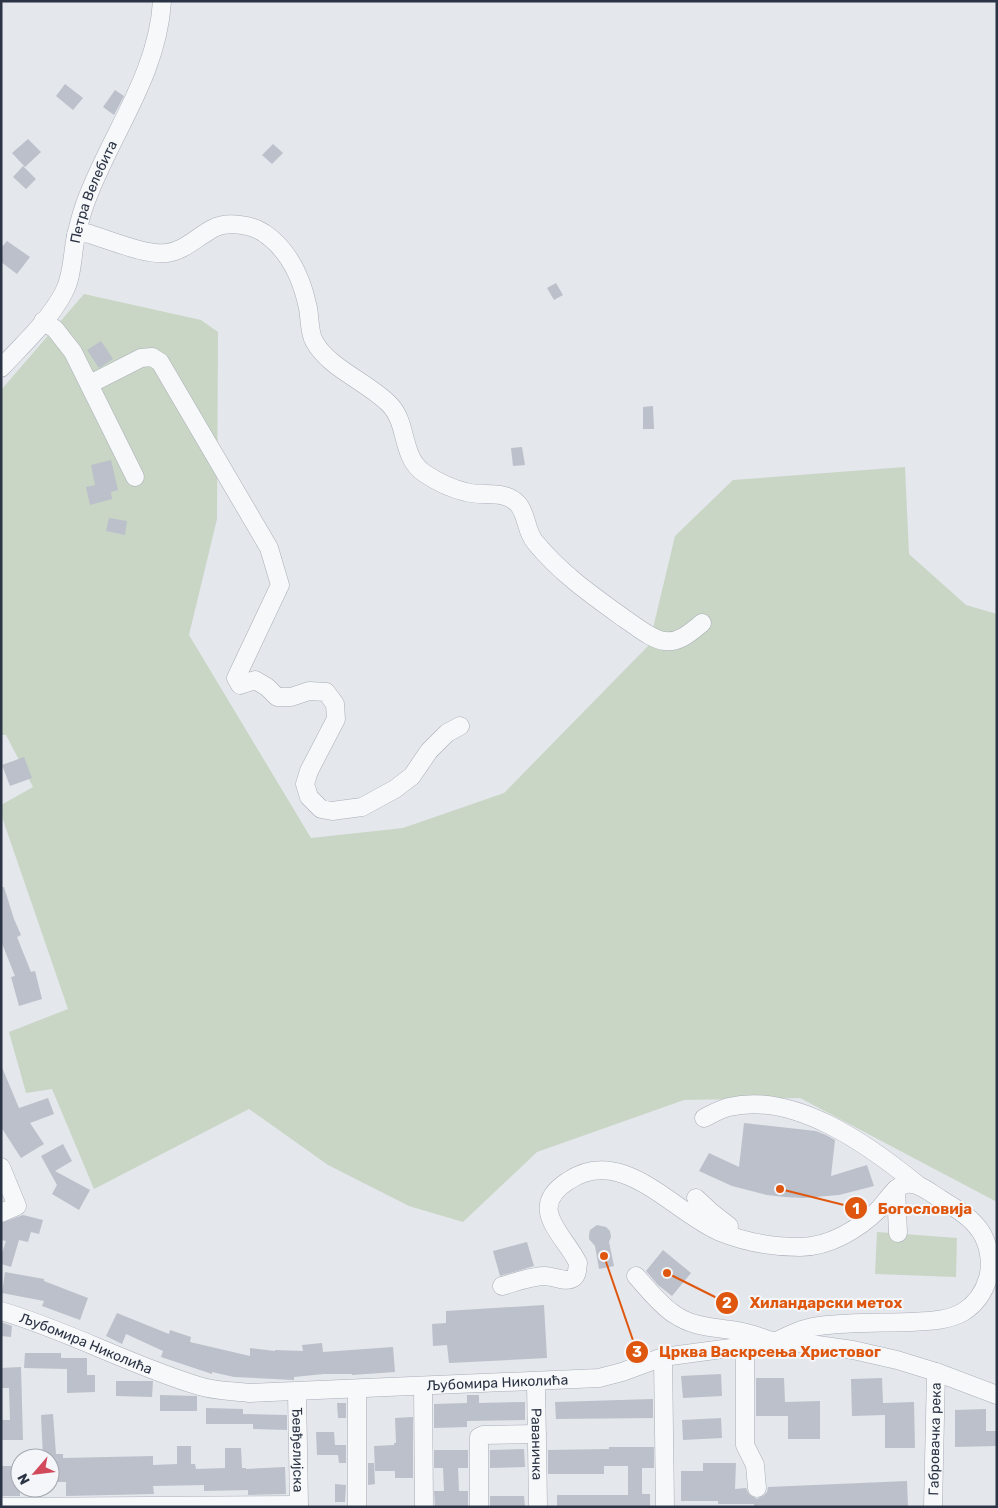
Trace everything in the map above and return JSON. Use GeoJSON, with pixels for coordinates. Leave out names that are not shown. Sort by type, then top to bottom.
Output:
{"type":"FeatureCollection","features":[{"type":"Feature","properties":{"kind":"street","name":"Петра Велебита"},"geometry":{"type":"LineString","coordinates":[[1,368],[43,321],[65,290],[76,235],[88,196],[144,78],[161,21],[162,1]]}},
{"type":"Feature","properties":{"kind":"street"},"geometry":{"type":"LineString","coordinates":[[76,235],[86,233],[150,253],[169,253],[184,247],[214,227],[241,224],[264,233],[284,251],[300,279],[308,307],[313,340],[330,360],[368,385],[392,407],[401,423],[410,458],[422,472],[467,493],[492,493],[508,497],[519,505],[533,541],[583,590],[645,633],[666,641],[684,637],[702,623]]}},
{"type":"Feature","properties":{"kind":"street"},"geometry":{"type":"LineString","coordinates":[[43,321],[55,329],[73,352],[135,477]]}},
{"type":"Feature","properties":{"kind":"street"},"geometry":{"type":"LineString","coordinates":[[90,384],[141,358],[152,357],[160,362],[269,548],[280,585],[236,678],[240,685],[255,680],[267,687],[277,697],[291,697],[309,690],[326,692],[335,704],[336,718],[309,771],[305,784],[309,797],[321,808],[332,811],[362,806],[395,789],[412,776],[429,751],[447,733],[460,726]]}},
{"type":"Feature","properties":{"kind":"street"},"geometry":{"type":"LineString","coordinates":[[636,1276],[658,1301],[675,1315],[691,1323],[705,1327],[740,1331],[775,1342],[797,1332],[819,1326],[927,1321],[949,1318],[964,1312],[977,1301],[985,1288],[989,1272],[987,1244],[968,1216],[918,1185],[865,1145],[824,1123],[793,1110],[773,1105],[728,1108],[704,1118]]}},
{"type":"Feature","properties":{"kind":"street"},"geometry":{"type":"LineString","coordinates":[[1,1167],[9,1210]]}},
{"type":"Feature","properties":{"kind":"street"},"geometry":{"type":"LineString","coordinates":[[502,1286],[534,1277],[545,1276],[568,1280],[573,1278],[576,1274],[578,1263],[548,1217],[548,1205],[552,1196],[562,1184],[576,1175],[591,1170],[608,1170],[629,1176],[717,1231],[738,1239],[800,1247],[820,1245],[861,1225],[896,1190],[906,1184],[918,1185]]}},
{"type":"Feature","properties":{"kind":"street"},"geometry":{"type":"LineString","coordinates":[[896,1190],[898,1233]]}},
{"type":"Feature","properties":{"kind":"street"},"geometry":{"type":"LineString","coordinates":[[696,1198],[711,1212],[753,1242]]}},
{"type":"Feature","properties":{"kind":"street","name":"Љубомира Николића"},"geometry":{"type":"LineString","coordinates":[[1,1311],[32,1320],[152,1370],[201,1387],[249,1393],[357,1390],[599,1378],[663,1357],[775,1342],[803,1343],[854,1350],[936,1372],[997,1395]]}},
{"type":"Feature","properties":{"kind":"street"},"geometry":{"type":"LineString","coordinates":[[744,1345],[745,1446],[755,1465],[756,1488]]}},
{"type":"Feature","properties":{"kind":"street"},"geometry":{"type":"LineString","coordinates":[[663,1357],[665,1507]]}},
{"type":"Feature","properties":{"kind":"street","name":"Габровачка река"},"geometry":{"type":"LineString","coordinates":[[933,1507],[936,1372]]}},
{"type":"Feature","properties":{"kind":"street","name":"Раваничка"},"geometry":{"type":"LineString","coordinates":[[536,1382],[538,1507]]}},
{"type":"Feature","properties":{"kind":"street"},"geometry":{"type":"LineString","coordinates":[[423,1386],[424,1507]]}},
{"type":"Feature","properties":{"kind":"street"},"geometry":{"type":"LineString","coordinates":[[357,1390],[357,1507]]}},
{"type":"Feature","properties":{"kind":"street","name":"Ђевђелијска"},"geometry":{"type":"LineString","coordinates":[[297,1392],[299,1506]]}},
{"type":"Feature","properties":{"kind":"street"},"geometry":{"type":"LineString","coordinates":[[479,1507],[479,1437],[482,1435],[537,1434]]}},
{"type":"Feature","properties":{"kind":"street"},"geometry":{"type":"LineString","coordinates":[[1,1507],[299,1506]]}},
{"type":"Feature","properties":{"kind":"green space"},"geometry":{"type":"Polygon","coordinates":[[[84,294],[201,320],[218,332],[217,519],[189,635],[311,838],[403,828],[504,793],[649,645],[675,536],[733,480],[905,467],[909,554],[966,605],[997,614],[997,1202],[800,1098],[684,1100],[537,1152],[463,1222],[409,1206],[328,1165],[249,1109],[94,1189],[52,1089],[26,1093],[9,1032],[68,1009],[1,814],[1,805],[33,787],[6,735],[1,735],[1,390],[84,294]]]}},
{"type":"Feature","properties":{"kind":"green space"},"geometry":{"type":"Polygon","coordinates":[[[877,1232],[957,1238],[956,1277],[875,1274],[877,1232]]]}},
{"type":"Feature","properties":{"kind":"building"},"geometry":{"type":"Polygon","coordinates":[[[65,84],[83,98],[73,110],[56,96],[65,84]]]}},
{"type":"Feature","properties":{"kind":"building"},"geometry":{"type":"Polygon","coordinates":[[[115,90],[124,96],[114,115],[103,107],[115,90]]]}},
{"type":"Feature","properties":{"kind":"building"},"geometry":{"type":"Polygon","coordinates":[[[28,139],[41,152],[25,167],[12,153],[28,139]]]}},
{"type":"Feature","properties":{"kind":"building"},"geometry":{"type":"Polygon","coordinates":[[[273,144],[283,153],[272,164],[262,155],[273,144]]]}},
{"type":"Feature","properties":{"kind":"building"},"geometry":{"type":"Polygon","coordinates":[[[23,166],[36,179],[26,189],[13,177],[23,166]]]}},
{"type":"Feature","properties":{"kind":"building"},"geometry":{"type":"Polygon","coordinates":[[[7,241],[30,257],[17,274],[1,262],[1,248],[7,241]]]}},
{"type":"Feature","properties":{"kind":"building"},"geometry":{"type":"Polygon","coordinates":[[[556,283],[563,295],[554,300],[547,288],[556,283]]]}},
{"type":"Feature","properties":{"kind":"building"},"geometry":{"type":"Polygon","coordinates":[[[101,341],[113,359],[99,368],[87,350],[101,341]]]}},
{"type":"Feature","properties":{"kind":"building"},"geometry":{"type":"Polygon","coordinates":[[[653,406],[654,429],[643,429],[643,407],[653,406]]]}},
{"type":"Feature","properties":{"kind":"building"},"geometry":{"type":"Polygon","coordinates":[[[522,447],[525,465],[513,466],[511,448],[522,447]]]}},
{"type":"Feature","properties":{"kind":"building"},"geometry":{"type":"Polygon","coordinates":[[[111,460],[118,490],[111,492],[112,499],[90,505],[86,487],[95,485],[91,465],[111,460]]]}},
{"type":"Feature","properties":{"kind":"building"},"geometry":{"type":"Polygon","coordinates":[[[109,518],[127,521],[125,535],[106,531],[109,518]]]}},
{"type":"Feature","properties":{"kind":"building"},"geometry":{"type":"Polygon","coordinates":[[[24,757],[32,778],[10,786],[2,765],[24,757]]]}},
{"type":"Feature","properties":{"kind":"building"},"geometry":{"type":"Polygon","coordinates":[[[1,887],[4,887],[21,935],[17,937],[31,972],[35,971],[42,999],[19,1006],[11,977],[15,976],[1,941],[1,887]]]}},
{"type":"Feature","properties":{"kind":"building"},"geometry":{"type":"Polygon","coordinates":[[[1,1065],[19,1108],[48,1098],[54,1114],[30,1123],[44,1144],[21,1158],[1,1127],[1,1065]]]}},
{"type":"Feature","properties":{"kind":"building"},"geometry":{"type":"Polygon","coordinates":[[[744,1123],[816,1131],[826,1135],[835,1140],[831,1176],[867,1165],[874,1186],[839,1195],[803,1198],[785,1197],[767,1195],[732,1186],[699,1171],[709,1153],[739,1167],[744,1123]]]}},
{"type":"Feature","properties":{"kind":"building"},"geometry":{"type":"Polygon","coordinates":[[[63,1144],[72,1161],[55,1171],[90,1190],[79,1210],[52,1194],[57,1185],[41,1156],[63,1144]]]}},
{"type":"Feature","properties":{"kind":"building"},"geometry":{"type":"Polygon","coordinates":[[[23,1215],[43,1220],[39,1234],[31,1232],[28,1242],[19,1240],[11,1267],[1,1264],[1,1256],[6,1241],[1,1240],[1,1223],[23,1215]]]}},
{"type":"Feature","properties":{"kind":"building"},"geometry":{"type":"Polygon","coordinates":[[[597,1225],[606,1227],[610,1231],[611,1237],[609,1242],[614,1266],[599,1269],[595,1246],[589,1239],[590,1230],[597,1225]]]}},
{"type":"Feature","properties":{"kind":"building"},"geometry":{"type":"Polygon","coordinates":[[[527,1242],[534,1266],[500,1276],[493,1251],[527,1242]]]}},
{"type":"Feature","properties":{"kind":"building"},"geometry":{"type":"Polygon","coordinates":[[[663,1250],[691,1273],[672,1296],[658,1285],[646,1271],[663,1250]]]}},
{"type":"Feature","properties":{"kind":"building"},"geometry":{"type":"Polygon","coordinates":[[[5,1272],[44,1279],[44,1281],[88,1298],[80,1320],[42,1306],[44,1301],[2,1293],[5,1272]]]}},
{"type":"Feature","properties":{"kind":"building"},"geometry":{"type":"Polygon","coordinates":[[[544,1305],[547,1358],[449,1363],[447,1345],[433,1346],[432,1324],[446,1323],[446,1311],[544,1305]]]}},
{"type":"Feature","properties":{"kind":"building"},"geometry":{"type":"Polygon","coordinates":[[[117,1313],[169,1334],[170,1330],[191,1337],[190,1342],[250,1356],[250,1348],[275,1351],[303,1351],[302,1345],[322,1343],[323,1352],[393,1347],[395,1372],[352,1375],[324,1374],[294,1377],[294,1380],[234,1377],[212,1372],[212,1374],[161,1357],[163,1351],[126,1334],[122,1344],[106,1336],[117,1313]]]}},
{"type":"Feature","properties":{"kind":"building"},"geometry":{"type":"Polygon","coordinates":[[[1,1322],[12,1326],[11,1337],[1,1336],[1,1322]]]}},
{"type":"Feature","properties":{"kind":"building"},"geometry":{"type":"Polygon","coordinates":[[[25,1353],[61,1353],[61,1358],[87,1358],[87,1375],[95,1375],[95,1392],[67,1393],[67,1369],[24,1368],[25,1353]]]}},
{"type":"Feature","properties":{"kind":"building"},"geometry":{"type":"Polygon","coordinates":[[[21,1367],[23,1440],[1,1440],[1,1420],[10,1420],[9,1388],[1,1388],[1,1368],[21,1367]]]}},
{"type":"Feature","properties":{"kind":"building"},"geometry":{"type":"Polygon","coordinates":[[[721,1374],[722,1396],[683,1398],[681,1376],[721,1374]]]}},
{"type":"Feature","properties":{"kind":"building"},"geometry":{"type":"Polygon","coordinates":[[[756,1378],[784,1378],[785,1402],[820,1401],[820,1439],[788,1439],[788,1416],[756,1416],[756,1378]]]}},
{"type":"Feature","properties":{"kind":"building"},"geometry":{"type":"Polygon","coordinates":[[[882,1378],[883,1403],[914,1402],[915,1448],[885,1448],[885,1415],[852,1416],[851,1379],[882,1378]]]}},
{"type":"Feature","properties":{"kind":"building"},"geometry":{"type":"Polygon","coordinates":[[[116,1381],[153,1381],[152,1397],[116,1396],[116,1381]]]}},
{"type":"Feature","properties":{"kind":"building"},"geometry":{"type":"Polygon","coordinates":[[[160,1395],[197,1396],[197,1411],[160,1411],[160,1395]]]}},
{"type":"Feature","properties":{"kind":"building"},"geometry":{"type":"Polygon","coordinates":[[[467,1395],[479,1395],[479,1403],[525,1402],[525,1420],[467,1421],[467,1427],[434,1428],[434,1404],[467,1403],[467,1395]]]}},
{"type":"Feature","properties":{"kind":"building"},"geometry":{"type":"Polygon","coordinates":[[[653,1399],[653,1418],[556,1419],[555,1402],[653,1399]]]}},
{"type":"Feature","properties":{"kind":"building"},"geometry":{"type":"Polygon","coordinates":[[[337,1403],[346,1403],[346,1418],[338,1418],[337,1403]]]}},
{"type":"Feature","properties":{"kind":"building"},"geometry":{"type":"Polygon","coordinates":[[[206,1408],[243,1409],[243,1414],[287,1415],[287,1430],[253,1429],[253,1424],[206,1424],[206,1408]]]}},
{"type":"Feature","properties":{"kind":"building"},"geometry":{"type":"Polygon","coordinates":[[[986,1409],[986,1431],[997,1431],[997,1446],[955,1447],[955,1410],[986,1409]]]}},
{"type":"Feature","properties":{"kind":"building"},"geometry":{"type":"Polygon","coordinates":[[[53,1414],[56,1448],[43,1448],[41,1415],[53,1414]]]}},
{"type":"Feature","properties":{"kind":"building"},"geometry":{"type":"Polygon","coordinates":[[[413,1417],[413,1478],[395,1478],[395,1471],[375,1471],[374,1446],[394,1445],[396,1443],[395,1418],[413,1417]]]}},
{"type":"Feature","properties":{"kind":"building"},"geometry":{"type":"Polygon","coordinates":[[[721,1418],[722,1438],[683,1440],[682,1420],[721,1418]]]}},
{"type":"Feature","properties":{"kind":"building"},"geometry":{"type":"Polygon","coordinates":[[[316,1432],[334,1432],[335,1445],[346,1445],[346,1463],[339,1463],[338,1455],[317,1455],[316,1432]]]}},
{"type":"Feature","properties":{"kind":"building"},"geometry":{"type":"Polygon","coordinates":[[[177,1446],[191,1446],[191,1464],[195,1464],[196,1469],[225,1468],[225,1448],[241,1448],[242,1468],[285,1467],[286,1494],[248,1495],[248,1490],[204,1491],[204,1485],[153,1486],[154,1494],[66,1496],[66,1482],[60,1482],[60,1454],[63,1454],[63,1458],[153,1456],[153,1465],[177,1464],[177,1446]]]}},
{"type":"Feature","properties":{"kind":"building"},"geometry":{"type":"Polygon","coordinates":[[[609,1447],[654,1447],[654,1468],[642,1468],[642,1494],[650,1494],[650,1507],[557,1507],[557,1495],[628,1495],[628,1466],[604,1466],[604,1474],[548,1474],[548,1450],[609,1449],[609,1447]]]}},
{"type":"Feature","properties":{"kind":"building"},"geometry":{"type":"Polygon","coordinates":[[[524,1449],[525,1467],[490,1468],[490,1450],[524,1449]]]}},
{"type":"Feature","properties":{"kind":"building"},"geometry":{"type":"Polygon","coordinates":[[[434,1450],[468,1450],[468,1468],[458,1468],[459,1491],[468,1491],[468,1507],[435,1507],[434,1491],[444,1491],[443,1468],[434,1468],[434,1450]]]}},
{"type":"Feature","properties":{"kind":"building"},"geometry":{"type":"Polygon","coordinates":[[[368,1463],[374,1463],[375,1484],[368,1485],[368,1463]]]}},
{"type":"Feature","properties":{"kind":"building"},"geometry":{"type":"Polygon","coordinates":[[[703,1463],[736,1463],[735,1489],[746,1488],[749,1494],[757,1499],[767,1492],[768,1487],[907,1481],[908,1507],[754,1507],[754,1504],[718,1504],[718,1501],[681,1501],[681,1471],[703,1471],[703,1463]]]}},
{"type":"Feature","properties":{"kind":"building"},"geometry":{"type":"Polygon","coordinates":[[[1,1466],[10,1466],[10,1496],[1,1496],[1,1466]]]}},
{"type":"Feature","properties":{"kind":"building"},"geometry":{"type":"Polygon","coordinates":[[[335,1484],[346,1485],[345,1502],[335,1502],[335,1484]]]}},
{"type":"Feature","properties":{"kind":"building"},"geometry":{"type":"Polygon","coordinates":[[[490,1496],[524,1496],[525,1507],[490,1507],[490,1496]]]}},
{"type":"Feature","properties":{"kind":"place","name":"Богословија"},"geometry":{"type":"Point","coordinates":[780,1189]}},
{"type":"Feature","properties":{"kind":"place","name":"Црква Васкрсења Христовог"},"geometry":{"type":"Point","coordinates":[604,1256]}},
{"type":"Feature","properties":{"kind":"place","name":"Хиландарски метох"},"geometry":{"type":"Point","coordinates":[667,1273]}}]}
